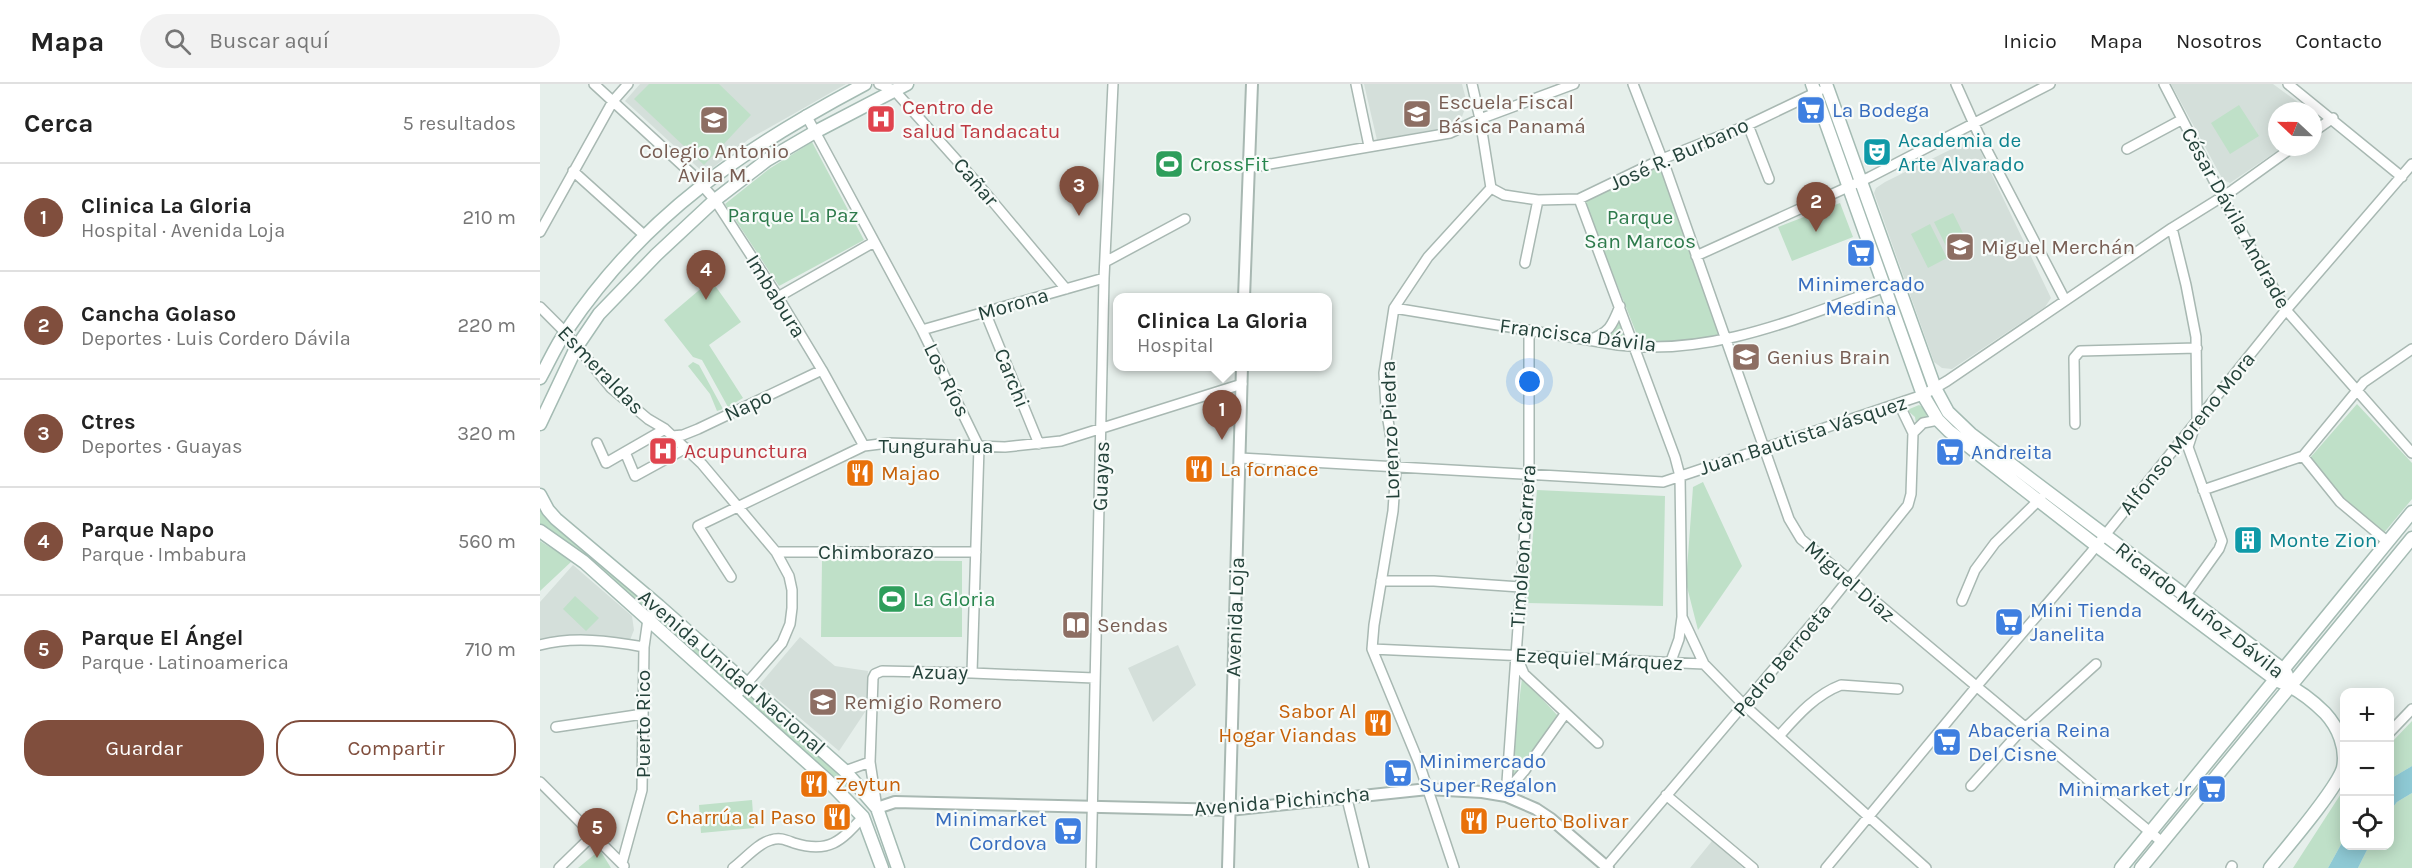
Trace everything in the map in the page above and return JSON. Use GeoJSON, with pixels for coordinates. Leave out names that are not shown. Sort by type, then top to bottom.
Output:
{"type":"FeatureCollection","features":[{"type":"Feature","properties":{"kind":"main road"},"geometry":{"type":"LineString","coordinates":[[540,378],[565,332],[588,299],[644,235],[703,184],[749,150],[806,115],[865,84]]}},
{"type":"Feature","properties":{"kind":"main road"},"geometry":{"type":"LineString","coordinates":[[540,424],[576,348],[600,314],[656,255],[715,200],[767,160],[814,132],[907,84]]}},
{"type":"Feature","properties":{"kind":"main road","name":"Ricardo Muñoz Dávila"},"geometry":{"type":"LineString","coordinates":[[1820,87],[1861,181],[1923,395],[1938,420],[1949,431],[2043,497],[2105,536],[2186,595],[2292,686]]}},
{"type":"Feature","properties":{"kind":"main road","name":"Ricardo Muñoz Dávila"},"geometry":{"type":"LineString","coordinates":[[1820,87],[1848,186],[1935,388],[1948,412],[1957,423],[2097,546],[2280,675]]}},
{"type":"Feature","properties":{"kind":"main road","name":"Avenida Unidad Nacional"},"geometry":{"type":"LineString","coordinates":[[540,495],[556,519],[659,606],[845,771],[877,808],[898,868]]}},
{"type":"Feature","properties":{"kind":"main road"},"geometry":{"type":"LineString","coordinates":[[2121,868],[2412,512]]}},
{"type":"Feature","properties":{"kind":"main road","name":"Avenida Unidad Nacional"},"geometry":{"type":"LineString","coordinates":[[540,531],[575,555],[828,780],[863,817],[882,868]]}},
{"type":"Feature","properties":{"kind":"main road"},"geometry":{"type":"LineString","coordinates":[[2141,868],[2412,538]]}},
{"type":"Feature","properties":{"kind":"main road"},"geometry":{"type":"LineString","coordinates":[[2292,686],[2330,720],[2342,742]]}},
{"type":"Feature","properties":{"kind":"main road"},"geometry":{"type":"LineString","coordinates":[[2270,868],[2340,774]]}},
{"type":"Feature","properties":{"kind":"main road","name":"Avenida Pichincha"},"geometry":{"type":"LineString","coordinates":[[863,817],[877,808]]}},
{"type":"Feature","properties":{"kind":"street","name":"Imbabura"},"geometry":{"type":"LineString","coordinates":[[594,84],[703,184],[715,200],[778,297],[864,446]]}},
{"type":"Feature","properties":{"kind":"street"},"geometry":{"type":"LineString","coordinates":[[540,232],[613,102],[628,84]]}},
{"type":"Feature","properties":{"kind":"street","name":"Cañar"},"geometry":{"type":"LineString","coordinates":[[879,84],[894,90],[978,184],[1066,289]]}},
{"type":"Feature","properties":{"kind":"street","name":"Guayas"},"geometry":{"type":"LineString","coordinates":[[1091,868],[1104,278],[1113,84]]}},
{"type":"Feature","properties":{"kind":"street"},"geometry":{"type":"LineString","coordinates":[[1244,293],[1247,168],[1252,84]]}},
{"type":"Feature","properties":{"kind":"street"},"geometry":{"type":"LineString","coordinates":[[1356,84],[1369,146]]}},
{"type":"Feature","properties":{"kind":"street"},"geometry":{"type":"LineString","coordinates":[[1472,84],[1491,188]]}},
{"type":"Feature","properties":{"kind":"street"},"geometry":{"type":"LineString","coordinates":[[1247,168],[1450,134],[1480,119],[1574,84]]}},
{"type":"Feature","properties":{"kind":"street","name":"Miguel Diaz"},"geometry":{"type":"LineString","coordinates":[[1633,84],[1662,159],[1789,519],[1801,540],[2162,842]]}},
{"type":"Feature","properties":{"kind":"street"},"geometry":{"type":"LineString","coordinates":[[1956,84],[1974,124],[2065,300]]}},
{"type":"Feature","properties":{"kind":"street"},"geometry":{"type":"LineString","coordinates":[[1696,256],[1861,181],[2050,84]]}},
{"type":"Feature","properties":{"kind":"street","name":"César Dávila Andrade"},"geometry":{"type":"LineString","coordinates":[[2164,84],[2266,279],[2286,310],[2412,453]]}},
{"type":"Feature","properties":{"kind":"street"},"geometry":{"type":"LineString","coordinates":[[2288,84],[2333,118],[2402,177]]}},
{"type":"Feature","properties":{"kind":"street","name":"José R. Burbano"},"geometry":{"type":"LineString","coordinates":[[1491,188],[1504,195],[1538,200],[1579,199],[1662,159],[1748,125],[1820,87]]}},
{"type":"Feature","properties":{"kind":"street","name":"Los Ríos"},"geometry":{"type":"LineString","coordinates":[[806,115],[922,330],[979,447],[972,672]]}},
{"type":"Feature","properties":{"kind":"street"},"geometry":{"type":"LineString","coordinates":[[2322,126],[2333,118]]}},
{"type":"Feature","properties":{"kind":"street"},"geometry":{"type":"LineString","coordinates":[[2127,149],[2181,120]]}},
{"type":"Feature","properties":{"kind":"street"},"geometry":{"type":"LineString","coordinates":[[1748,125],[1769,179]]}},
{"type":"Feature","properties":{"kind":"street","name":"Juan Bautista Vásquez"},"geometry":{"type":"LineString","coordinates":[[1240,458],[1396,469],[1529,473],[1664,482],[1923,395],[2280,156]]}},
{"type":"Feature","properties":{"kind":"street","name":"Alfonso Moreno Mora"},"geometry":{"type":"LineString","coordinates":[[1826,868],[1868,815],[2097,546],[2286,310],[2412,164]]}},
{"type":"Feature","properties":{"kind":"street"},"geometry":{"type":"LineString","coordinates":[[573,171],[644,235]]}},
{"type":"Feature","properties":{"kind":"street","name":"Lorenzo Piedra"},"geometry":{"type":"LineString","coordinates":[[1454,868],[1419,763],[1372,649],[1393,511],[1396,469],[1386,408],[1384,373],[1395,308],[1428,257],[1491,188]]}},
{"type":"Feature","properties":{"kind":"street"},"geometry":{"type":"LineString","coordinates":[[1579,199],[1635,347],[1680,476],[1682,617],[1679,639],[1671,661]]}},
{"type":"Feature","properties":{"kind":"street"},"geometry":{"type":"LineString","coordinates":[[1525,262],[1538,200]]}},
{"type":"Feature","properties":{"kind":"street"},"geometry":{"type":"LineString","coordinates":[[1105,262],[1185,219]]}},
{"type":"Feature","properties":{"kind":"street"},"geometry":{"type":"LineString","coordinates":[[2172,228],[2186,285],[2197,348],[2197,419],[2188,445],[2222,541],[2219,549],[2186,595]]}},
{"type":"Feature","properties":{"kind":"street"},"geometry":{"type":"LineString","coordinates":[[778,297],[874,242]]}},
{"type":"Feature","properties":{"kind":"street","name":"Morona"},"geometry":{"type":"LineString","coordinates":[[922,330],[1104,278]]}},
{"type":"Feature","properties":{"kind":"street","name":"Francisca Dávila"},"geometry":{"type":"LineString","coordinates":[[1395,308],[1587,341],[1635,347],[1688,346],[1726,341],[1891,285]]}},
{"type":"Feature","properties":{"kind":"street"},"geometry":{"type":"LineString","coordinates":[[1587,341],[1603,334],[1612,326],[1620,306]]}},
{"type":"Feature","properties":{"kind":"street","name":"Esmeraldas"},"geometry":{"type":"LineString","coordinates":[[540,307],[565,332],[611,388],[648,419],[669,432],[686,448],[739,506],[776,552],[789,576],[792,590],[790,624],[782,643],[735,697]]}},
{"type":"Feature","properties":{"kind":"street","name":"Carchi"},"geometry":{"type":"LineString","coordinates":[[985,312],[1039,444]]}},
{"type":"Feature","properties":{"kind":"street","name":"Timoleon Carrera"},"geometry":{"type":"LineString","coordinates":[[1506,794],[1529,473],[1529,330]]}},
{"type":"Feature","properties":{"kind":"street"},"geometry":{"type":"LineString","coordinates":[[2075,424],[2074,358],[2080,351],[2197,348]]}},
{"type":"Feature","properties":{"kind":"street"},"geometry":{"type":"LineString","coordinates":[[2203,490],[2303,456],[2357,389],[2370,377],[2412,349]]}},
{"type":"Feature","properties":{"kind":"street","name":"Napo"},"geometry":{"type":"LineString","coordinates":[[669,432],[690,432],[822,370]]}},
{"type":"Feature","properties":{"kind":"street","name":"Avenida Loja"},"geometry":{"type":"LineString","coordinates":[[1228,868],[1242,371]]}},
{"type":"Feature","properties":{"kind":"street","name":"Tungurahua"},"geometry":{"type":"LineString","coordinates":[[731,577],[699,526],[864,446],[888,443],[979,447],[1061,441],[1242,384]]}},
{"type":"Feature","properties":{"kind":"street","name":"Pedro Berroeta"},"geometry":{"type":"LineString","coordinates":[[1607,867],[1848,580],[1908,505],[1911,494],[1913,433],[1899,404]]}},
{"type":"Feature","properties":{"kind":"street"},"geometry":{"type":"LineString","coordinates":[[1913,433],[1923,423],[1938,420]]}},
{"type":"Feature","properties":{"kind":"street","name":"Esmeraldas"},"geometry":{"type":"LineString","coordinates":[[625,452],[669,432]]}},
{"type":"Feature","properties":{"kind":"street"},"geometry":{"type":"LineString","coordinates":[[597,443],[606,463],[625,452],[635,476],[686,448]]}},
{"type":"Feature","properties":{"kind":"street"},"geometry":{"type":"LineString","coordinates":[[2303,456],[2340,502],[2388,542]]}},
{"type":"Feature","properties":{"kind":"street"},"geometry":{"type":"LineString","coordinates":[[1962,601],[1975,570],[1995,543],[2043,497]]}},
{"type":"Feature","properties":{"kind":"street","name":"Chimborazo"},"geometry":{"type":"LineString","coordinates":[[776,552],[976,552]]}},
{"type":"Feature","properties":{"kind":"street"},"geometry":{"type":"LineString","coordinates":[[1381,581],[1434,581],[1520,587]]}},
{"type":"Feature","properties":{"kind":"street"},"geometry":{"type":"LineString","coordinates":[[648,619],[659,606]]}},
{"type":"Feature","properties":{"kind":"street"},"geometry":{"type":"LineString","coordinates":[[1682,617],[1704,664]]}},
{"type":"Feature","properties":{"kind":"street","name":"Puerto Rico"},"geometry":{"type":"LineString","coordinates":[[624,865],[642,790],[644,647],[648,619]]}},
{"type":"Feature","properties":{"kind":"street"},"geometry":{"type":"LineString","coordinates":[[540,645],[554,641],[580,641],[644,647]]}},
{"type":"Feature","properties":{"kind":"street","name":"Ezequiel Márquez"},"geometry":{"type":"LineString","coordinates":[[1372,649],[1704,664],[1744,705],[1926,868]]}},
{"type":"Feature","properties":{"kind":"street"},"geometry":{"type":"LineString","coordinates":[[1516,655],[1524,674],[1598,743]]}},
{"type":"Feature","properties":{"kind":"street"},"geometry":{"type":"LineString","coordinates":[[1971,786],[2025,728],[2096,664]]}},
{"type":"Feature","properties":{"kind":"street","name":"Azuay"},"geometry":{"type":"LineString","coordinates":[[877,808],[870,762],[873,678],[876,674],[882,671],[972,672],[1094,678]]}},
{"type":"Feature","properties":{"kind":"street"},"geometry":{"type":"LineString","coordinates":[[1779,736],[1815,699],[1841,685],[1898,688]]}},
{"type":"Feature","properties":{"kind":"street"},"geometry":{"type":"LineString","coordinates":[[2394,728],[2412,710]]}},
{"type":"Feature","properties":{"kind":"street"},"geometry":{"type":"LineString","coordinates":[[556,727],[643,714]]}},
{"type":"Feature","properties":{"kind":"street"},"geometry":{"type":"LineString","coordinates":[[1506,794],[1565,714]]}},
{"type":"Feature","properties":{"kind":"street"},"geometry":{"type":"LineString","coordinates":[[845,771],[870,762]]}},
{"type":"Feature","properties":{"kind":"street"},"geometry":{"type":"LineString","coordinates":[[540,782],[624,865]]}},
{"type":"Feature","properties":{"kind":"street","name":"Avenida Pichincha"},"geometry":{"type":"LineString","coordinates":[[877,808],[895,802],[1229,810],[1428,789],[1473,791],[1506,794],[1536,809],[1607,867]]}},
{"type":"Feature","properties":{"kind":"street"},"geometry":{"type":"LineString","coordinates":[[1666,795],[1753,868]]}},
{"type":"Feature","properties":{"kind":"street"},"geometry":{"type":"LineString","coordinates":[[1347,799],[1364,868]]}},
{"type":"Feature","properties":{"kind":"street"},"geometry":{"type":"LineString","coordinates":[[733,868],[769,840],[781,838],[813,848],[825,847],[842,840],[863,817]]}},
{"type":"Feature","properties":{"kind":"street"},"geometry":{"type":"LineString","coordinates":[[559,868],[594,834]]}},
{"type":"Feature","properties":{"kind":"shaded area","name":"Colegio Antonio Ávila M."},"geometry":{"type":"Polygon","coordinates":[[[640,84],[846,84],[749,139],[705,174],[625,101],[640,84]]]}},
{"type":"Feature","properties":{"kind":"shaded area","name":"Escuela Fiscal Básica Panamá"},"geometry":{"type":"Polygon","coordinates":[[[1364,84],[1462,84],[1467,103],[1459,125],[1377,140],[1364,84]]]}},
{"type":"Feature","properties":{"kind":"shaded area"},"geometry":{"type":"Polygon","coordinates":[[[2171,84],[2273,84],[2298,102],[2268,102],[2270,156],[2230,183],[2223,180],[2171,84]]]}},
{"type":"Feature","properties":{"kind":"shaded area","name":"Miguel Merchán"},"geometry":{"type":"Polygon","coordinates":[[[1970,140],[1979,148],[2051,298],[2045,307],[1952,369],[1942,368],[1934,362],[1874,193],[1876,188],[1885,182],[1970,140]]]}},
{"type":"Feature","properties":{"kind":"shaded area"},"geometry":{"type":"Polygon","coordinates":[[[573,565],[632,616],[634,630],[630,640],[600,640],[572,635],[540,639],[540,602],[573,565]]]}},
{"type":"Feature","properties":{"kind":"shaded area","name":"Remigio Romero"},"geometry":{"type":"Polygon","coordinates":[[[800,637],[835,666],[868,671],[865,712],[839,751],[760,684],[800,637]]]}},
{"type":"Feature","properties":{"kind":"shaded area"},"geometry":{"type":"Polygon","coordinates":[[[1178,645],[1196,685],[1153,722],[1128,668],[1178,645]]]}},
{"type":"Feature","properties":{"kind":"shaded area"},"geometry":{"type":"Polygon","coordinates":[[[1712,841],[1743,868],[1690,868],[1712,841]]]}},
{"type":"Feature","properties":{"kind":"green space"},"geometry":{"type":"Polygon","coordinates":[[[649,84],[719,84],[751,115],[704,165],[634,99],[649,84]]]}},
{"type":"Feature","properties":{"kind":"green space"},"geometry":{"type":"Polygon","coordinates":[[[2239,105],[2259,136],[2230,154],[2211,123],[2239,105]]]}},
{"type":"Feature","properties":{"kind":"green space","name":"Parque La Paz"},"geometry":{"type":"Polygon","coordinates":[[[812,142],[864,240],[779,286],[725,204],[769,169],[812,142]]]}},
{"type":"Feature","properties":{"kind":"green space","name":"Parque San Marcos"},"geometry":{"type":"Polygon","coordinates":[[[1661,164],[1722,336],[1667,343],[1639,340],[1584,201],[1661,164]]]}},
{"type":"Feature","properties":{"kind":"green space"},"geometry":{"type":"Polygon","coordinates":[[[1840,203],[1853,237],[1792,261],[1778,227],[1840,203]]]}},
{"type":"Feature","properties":{"kind":"green space"},"geometry":{"type":"Polygon","coordinates":[[[1953,213],[1970,247],[1951,256],[1934,222],[1953,213]]]}},
{"type":"Feature","properties":{"kind":"green space"},"geometry":{"type":"Polygon","coordinates":[[[1930,224],[1947,258],[1928,268],[1911,234],[1930,224]]]}},
{"type":"Feature","properties":{"kind":"green space"},"geometry":{"type":"Polygon","coordinates":[[[711,280],[741,322],[709,345],[743,398],[728,407],[702,360],[693,357],[664,320],[711,280]]]}},
{"type":"Feature","properties":{"kind":"green space"},"geometry":{"type":"Polygon","coordinates":[[[1620,313],[1630,344],[1598,340],[1620,313]]]}},
{"type":"Feature","properties":{"kind":"green space"},"geometry":{"type":"Polygon","coordinates":[[[693,362],[699,365],[723,409],[717,411],[710,394],[688,366],[693,362]]]}},
{"type":"Feature","properties":{"kind":"green space"},"geometry":{"type":"Polygon","coordinates":[[[2357,404],[2412,463],[2412,499],[2383,534],[2342,501],[2309,459],[2357,404]]]}},
{"type":"Feature","properties":{"kind":"green space"},"geometry":{"type":"Polygon","coordinates":[[[1919,405],[1924,408],[1927,417],[1916,424],[1915,417],[1907,410],[1919,405]]]}},
{"type":"Feature","properties":{"kind":"green space"},"geometry":{"type":"Polygon","coordinates":[[[1703,482],[1742,566],[1698,630],[1686,583],[1693,487],[1703,482]]]}},
{"type":"Feature","properties":{"kind":"green space"},"geometry":{"type":"Polygon","coordinates":[[[1537,490],[1665,496],[1663,606],[1527,603],[1537,490]]]}},
{"type":"Feature","properties":{"kind":"green space"},"geometry":{"type":"Polygon","coordinates":[[[540,501],[657,606],[648,617],[540,529],[540,501]]]}},
{"type":"Feature","properties":{"kind":"green space"},"geometry":{"type":"Polygon","coordinates":[[[540,541],[572,561],[540,591],[540,541]]]}},
{"type":"Feature","properties":{"kind":"green space","name":"La Gloria"},"geometry":{"type":"Polygon","coordinates":[[[822,560],[962,561],[962,637],[821,637],[822,560]]]}},
{"type":"Feature","properties":{"kind":"green space"},"geometry":{"type":"Polygon","coordinates":[[[575,596],[599,618],[586,631],[563,609],[575,596]]]}},
{"type":"Feature","properties":{"kind":"green space"},"geometry":{"type":"Polygon","coordinates":[[[659,608],[853,780],[847,788],[828,772],[823,776],[650,619],[659,608]]]}},
{"type":"Feature","properties":{"kind":"green space"},"geometry":{"type":"Polygon","coordinates":[[[1522,678],[1559,717],[1510,779],[1522,678]]]}},
{"type":"Feature","properties":{"kind":"green space"},"geometry":{"type":"Polygon","coordinates":[[[2412,721],[2412,766],[2394,777],[2394,742],[2412,721]]]}},
{"type":"Feature","properties":{"kind":"green space"},"geometry":{"type":"Polygon","coordinates":[[[2412,793],[2412,868],[2358,868],[2367,850],[2394,850],[2394,806],[2412,793]]]}},
{"type":"Feature","properties":{"kind":"green space"},"geometry":{"type":"Polygon","coordinates":[[[2340,795],[2340,846],[2328,868],[2293,868],[2340,795]]]}},
{"type":"Feature","properties":{"kind":"green space"},"geometry":{"type":"Polygon","coordinates":[[[752,800],[754,828],[701,833],[699,805],[752,800]]]}},
{"type":"Feature","properties":{"kind":"green space"},"geometry":{"type":"Polygon","coordinates":[[[600,850],[611,868],[578,868],[600,850]]]}},
{"type":"Feature","properties":{"kind":"water"},"geometry":{"type":"Polygon","coordinates":[[[2412,766],[2412,793],[2394,806],[2394,796],[2394,777],[2412,766]]]}},
{"type":"Feature","properties":{"kind":"water"},"geometry":{"type":"Polygon","coordinates":[[[2340,846],[2340,850],[2367,850],[2358,868],[2328,868],[2340,846]]]}},
{"type":"Feature","properties":{"kind":"place","name":"La Bodega"},"geometry":{"type":"Point","coordinates":[1811,110]}},
{"type":"Feature","properties":{"kind":"place","name":"Escuela Fiscal Básica Panamá"},"geometry":{"type":"Point","coordinates":[1417,114]}},
{"type":"Feature","properties":{"kind":"place","name":"Centro de salud Tandacatu"},"geometry":{"type":"Point","coordinates":[881,119]}},
{"type":"Feature","properties":{"kind":"place","name":"Colegio Antonio Ávila M."},"geometry":{"type":"Point","coordinates":[714,120]}},
{"type":"Feature","properties":{"kind":"place","name":"Academia de Arte Alvarado"},"geometry":{"type":"Point","coordinates":[1877,152]}},
{"type":"Feature","properties":{"kind":"place","name":"CrossFit"},"geometry":{"type":"Point","coordinates":[1169,164]}},
{"type":"Feature","properties":{"kind":"place","name":"Ctres"},"geometry":{"type":"Point","coordinates":[1079,216]}},
{"type":"Feature","properties":{"kind":"place","name":"Cancha Golaso"},"geometry":{"type":"Point","coordinates":[1816,232]}},
{"type":"Feature","properties":{"kind":"place","name":"Miguel Merchán"},"geometry":{"type":"Point","coordinates":[1960,247]}},
{"type":"Feature","properties":{"kind":"place","name":"Minimercado Medina"},"geometry":{"type":"Point","coordinates":[1861,253]}},
{"type":"Feature","properties":{"kind":"place","name":"Parque Napo"},"geometry":{"type":"Point","coordinates":[706,300]}},
{"type":"Feature","properties":{"kind":"place","name":"Genius Brain"},"geometry":{"type":"Point","coordinates":[1746,357]}},
{"type":"Feature","properties":{"kind":"place","name":"Clinica La Gloria"},"geometry":{"type":"Point","coordinates":[1222,440]}},
{"type":"Feature","properties":{"kind":"place","name":"Acupunctura"},"geometry":{"type":"Point","coordinates":[663,451]}},
{"type":"Feature","properties":{"kind":"place","name":"Andreita"},"geometry":{"type":"Point","coordinates":[1950,452]}},
{"type":"Feature","properties":{"kind":"place","name":"La fornace"},"geometry":{"type":"Point","coordinates":[1199,469]}},
{"type":"Feature","properties":{"kind":"place","name":"Majao"},"geometry":{"type":"Point","coordinates":[860,473]}},
{"type":"Feature","properties":{"kind":"place","name":"Monte Zion"},"geometry":{"type":"Point","coordinates":[2248,540]}},
{"type":"Feature","properties":{"kind":"place","name":"La Gloria"},"geometry":{"type":"Point","coordinates":[892,599]}},
{"type":"Feature","properties":{"kind":"place","name":"Mini Tienda Janelita"},"geometry":{"type":"Point","coordinates":[2009,622]}},
{"type":"Feature","properties":{"kind":"place","name":"Sendas"},"geometry":{"type":"Point","coordinates":[1076,625]}},
{"type":"Feature","properties":{"kind":"place","name":"Remigio Romero"},"geometry":{"type":"Point","coordinates":[823,702]}},
{"type":"Feature","properties":{"kind":"place","name":"Sabor Al Hogar Viandas"},"geometry":{"type":"Point","coordinates":[1378,723]}},
{"type":"Feature","properties":{"kind":"place","name":"Abaceria Reina Del Cisne"},"geometry":{"type":"Point","coordinates":[1947,742]}},
{"type":"Feature","properties":{"kind":"place","name":"Minimercado Super Regalon"},"geometry":{"type":"Point","coordinates":[1398,773]}},
{"type":"Feature","properties":{"kind":"place","name":"Zeytun"},"geometry":{"type":"Point","coordinates":[814,784]}},
{"type":"Feature","properties":{"kind":"place","name":"Minimarket Jr"},"geometry":{"type":"Point","coordinates":[2212,789]}},
{"type":"Feature","properties":{"kind":"place","name":"Charrúa al Paso"},"geometry":{"type":"Point","coordinates":[837,817]}},
{"type":"Feature","properties":{"kind":"place","name":"Puerto Bolivar"},"geometry":{"type":"Point","coordinates":[1474,821]}},
{"type":"Feature","properties":{"kind":"place","name":"Minimarket Cordova"},"geometry":{"type":"Point","coordinates":[1068,831]}},
{"type":"Feature","properties":{"kind":"place","name":"Parque El Ángel"},"geometry":{"type":"Point","coordinates":[597,858]}}]}
